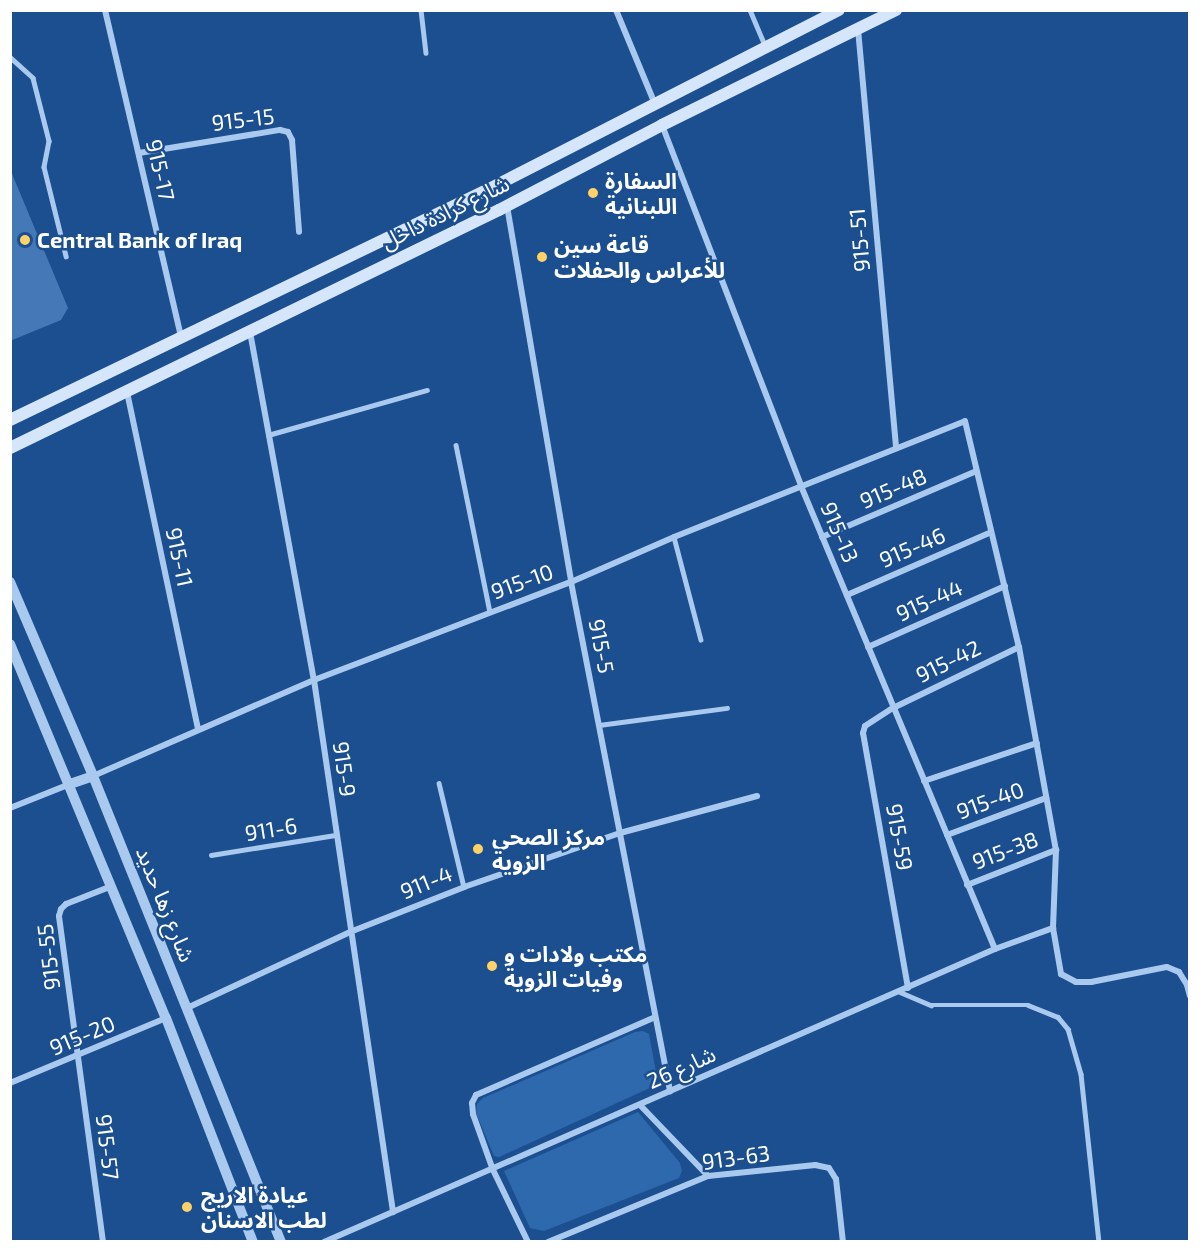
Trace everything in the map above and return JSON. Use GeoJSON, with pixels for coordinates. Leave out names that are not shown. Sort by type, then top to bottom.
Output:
{"type":"FeatureCollection","features":[{"type":"Feature","properties":{"kind":"main road","name":"شارع كرادة داخل"},"geometry":{"type":"LineString","coordinates":[[10,420],[228,317],[489,189],[839,10]]}},
{"type":"Feature","properties":{"kind":"main road","name":"شارع كرادة داخل"},"geometry":{"type":"LineString","coordinates":[[10,448],[503,208],[662,125],[896,10]]}},
{"type":"Feature","properties":{"kind":"main road"},"geometry":{"type":"LineString","coordinates":[[489,189],[503,208]]}},
{"type":"Feature","properties":{"kind":"main road"},"geometry":{"type":"LineString","coordinates":[[228,317],[238,338]]}},
{"type":"Feature","properties":{"kind":"street","name":"915-17"},"geometry":{"type":"LineString","coordinates":[[105,10],[182,339]]}},
{"type":"Feature","properties":{"kind":"street"},"geometry":{"type":"LineString","coordinates":[[616,10],[655,105]]}},
{"type":"Feature","properties":{"kind":"street","name":"915-51"},"geometry":{"type":"LineString","coordinates":[[858,29],[896,448]]}},
{"type":"Feature","properties":{"kind":"street","name":"915-13"},"geometry":{"type":"LineString","coordinates":[[662,125],[801,486],[995,949]]}},
{"type":"Feature","properties":{"kind":"street","name":"915-15"},"geometry":{"type":"LineString","coordinates":[[139,153],[280,129],[288,132],[292,140],[298,232]]}},
{"type":"Feature","properties":{"kind":"street","name":"915-5"},"geometry":{"type":"LineString","coordinates":[[503,208],[571,582],[670,1091]]}},
{"type":"Feature","properties":{"kind":"street","name":"915-9"},"geometry":{"type":"LineString","coordinates":[[250,332],[314,680],[393,1212]]}},
{"type":"Feature","properties":{"kind":"street","name":"915-11"},"geometry":{"type":"LineString","coordinates":[[127,392],[198,730]]}},
{"type":"Feature","properties":{"kind":"street","name":"915-10"},"geometry":{"type":"LineString","coordinates":[[93,776],[314,680],[571,582],[674,537],[965,421],[977,471]]}},
{"type":"Feature","properties":{"kind":"street"},"geometry":{"type":"LineString","coordinates":[[977,471],[1019,647],[1056,850],[1053,928],[1061,974],[1076,982],[1107,980],[1167,967],[1179,972],[1187,985],[1190,996]]}},
{"type":"Feature","properties":{"kind":"street","name":"915-48"},"geometry":{"type":"LineString","coordinates":[[822,537],[977,471]]}},
{"type":"Feature","properties":{"kind":"street","name":"915-46"},"geometry":{"type":"LineString","coordinates":[[846,595],[992,532]]}},
{"type":"Feature","properties":{"kind":"street","name":"شارع زها حديد"},"geometry":{"type":"LineString","coordinates":[[10,582],[93,776],[281,1242]]}},
{"type":"Feature","properties":{"kind":"street","name":"915-44"},"geometry":{"type":"LineString","coordinates":[[868,647],[1005,586]]}},
{"type":"Feature","properties":{"kind":"street","name":"شارع زها حديد"},"geometry":{"type":"LineString","coordinates":[[10,644],[166,1018],[254,1242]]}},
{"type":"Feature","properties":{"kind":"street","name":"915-42"},"geometry":{"type":"LineString","coordinates":[[893,708],[1019,647]]}},
{"type":"Feature","properties":{"kind":"street","name":"915-59"},"geometry":{"type":"LineString","coordinates":[[893,708],[871,720],[865,726],[863,733],[908,988]]}},
{"type":"Feature","properties":{"kind":"street"},"geometry":{"type":"LineString","coordinates":[[924,781],[1037,744]]}},
{"type":"Feature","properties":{"kind":"street"},"geometry":{"type":"LineString","coordinates":[[10,808],[93,776]]}},
{"type":"Feature","properties":{"kind":"street","name":"911-4"},"geometry":{"type":"LineString","coordinates":[[187,1008],[350,932],[464,887],[620,833],[757,796]]}},
{"type":"Feature","properties":{"kind":"street","name":"915-40"},"geometry":{"type":"LineString","coordinates":[[947,835],[1047,798]]}},
{"type":"Feature","properties":{"kind":"street","name":"915-38"},"geometry":{"type":"LineString","coordinates":[[967,885],[1056,850]]}},
{"type":"Feature","properties":{"kind":"street","name":"915-55"},"geometry":{"type":"LineString","coordinates":[[79,1057],[61,909],[66,904],[112,886]]}},
{"type":"Feature","properties":{"kind":"street","name":"شارع 26"},"geometry":{"type":"LineString","coordinates":[[324,1242],[995,949],[1053,928]]}},
{"type":"Feature","properties":{"kind":"street"},"geometry":{"type":"LineString","coordinates":[[528,1242],[493,1170],[473,1114],[472,1104],[476,1095],[655,1017]]}},
{"type":"Feature","properties":{"kind":"street","name":"915-20"},"geometry":{"type":"LineString","coordinates":[[10,1083],[79,1057],[166,1018]]}},
{"type":"Feature","properties":{"kind":"street","name":"915-57"},"geometry":{"type":"LineString","coordinates":[[79,1057],[103,1242]]}},
{"type":"Feature","properties":{"kind":"street"},"geometry":{"type":"LineString","coordinates":[[640,1105],[708,1176]]}},
{"type":"Feature","properties":{"kind":"street","name":"913-63"},"geometry":{"type":"LineString","coordinates":[[548,1242],[708,1176],[815,1165],[829,1168],[836,1179],[843,1242]]}},
{"type":"Feature","properties":{"kind":"lane"},"geometry":{"type":"LineString","coordinates":[[421,10],[426,53]]}},
{"type":"Feature","properties":{"kind":"lane"},"geometry":{"type":"LineString","coordinates":[[750,10],[766,48]]}},
{"type":"Feature","properties":{"kind":"lane"},"geometry":{"type":"LineString","coordinates":[[10,57],[33,78],[49,141],[44,167],[66,256]]}},
{"type":"Feature","properties":{"kind":"lane"},"geometry":{"type":"LineString","coordinates":[[268,435],[427,390]]}},
{"type":"Feature","properties":{"kind":"lane"},"geometry":{"type":"LineString","coordinates":[[456,445],[490,612]]}},
{"type":"Feature","properties":{"kind":"lane"},"geometry":{"type":"LineString","coordinates":[[674,537],[701,640]]}},
{"type":"Feature","properties":{"kind":"lane"},"geometry":{"type":"LineString","coordinates":[[598,724],[727,708]]}},
{"type":"Feature","properties":{"kind":"lane"},"geometry":{"type":"LineString","coordinates":[[439,783],[464,887]]}},
{"type":"Feature","properties":{"kind":"lane","name":"911-6"},"geometry":{"type":"LineString","coordinates":[[211,855],[336,835]]}},
{"type":"Feature","properties":{"kind":"lane"},"geometry":{"type":"LineString","coordinates":[[900,992],[931,1005],[1028,1005],[1058,1017],[1068,1029],[1081,1074],[1099,1242]]}},
{"type":"Feature","properties":{"kind":"shaded area"},"geometry":{"type":"Polygon","coordinates":[[[643,1031],[649,1034],[657,1077],[654,1086],[499,1157],[494,1156],[476,1113],[477,1104],[483,1098],[635,1032],[643,1031]]]}},
{"type":"Feature","properties":{"kind":"shaded area"},"geometry":{"type":"Polygon","coordinates":[[[638,1112],[680,1163],[682,1171],[679,1178],[544,1231],[530,1228],[504,1171],[638,1112]]]}},
{"type":"Feature","properties":{"kind":"building","name":"Central Bank of Iraq"},"geometry":{"type":"Polygon","coordinates":[[[10,169],[68,308],[61,320],[10,341],[10,169]]]}},
{"type":"Feature","properties":{"kind":"place","name":"السفارة اللبنانية"},"geometry":{"type":"Point","coordinates":[593,193]}},
{"type":"Feature","properties":{"kind":"place","name":"Central Bank of Iraq"},"geometry":{"type":"Point","coordinates":[25,240]}},
{"type":"Feature","properties":{"kind":"place","name":"قاعة سين للأعراس والحفلات"},"geometry":{"type":"Point","coordinates":[542,257]}},
{"type":"Feature","properties":{"kind":"place","name":"مركز الصحي الزوية"},"geometry":{"type":"Point","coordinates":[478,849]}},
{"type":"Feature","properties":{"kind":"place","name":"مكتب ولادات و وفيات الزوية"},"geometry":{"type":"Point","coordinates":[492,966]}},
{"type":"Feature","properties":{"kind":"place","name":"عيادة الاريج لطب الاسنان"},"geometry":{"type":"Point","coordinates":[187,1207]}}]}
